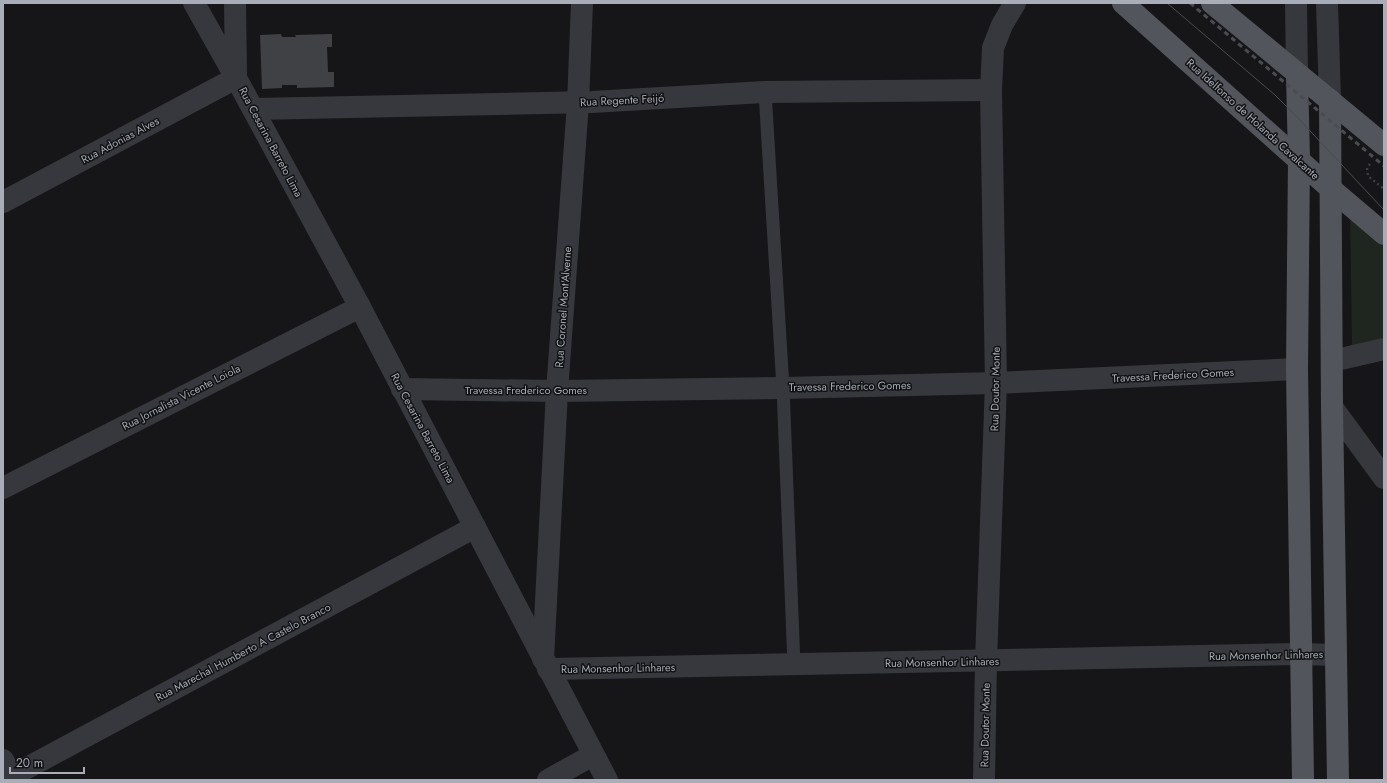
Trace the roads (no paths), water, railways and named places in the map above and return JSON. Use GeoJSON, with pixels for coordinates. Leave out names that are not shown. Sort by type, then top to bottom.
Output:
{"type":"FeatureCollection","features":[{"type":"Feature","properties":{"kind":"main road","name":"Rua Idelfonso de Holanda Cavalcante"},"geometry":{"type":"LineString","coordinates":[[1123,3],[1330,188],[1384,234]]}},
{"type":"Feature","properties":{"kind":"main road"},"geometry":{"type":"LineString","coordinates":[[1212,3],[1384,145]]}},
{"type":"Feature","properties":{"kind":"main road"},"geometry":{"type":"LineString","coordinates":[[1298,74],[1299,159],[1297,369],[1303,780]]}},
{"type":"Feature","properties":{"kind":"main road"},"geometry":{"type":"LineString","coordinates":[[1330,100],[1332,407],[1338,780]]}},
{"type":"Feature","properties":{"kind":"street","name":"Rua Cesarina Barreto Lima"},"geometry":{"type":"LineString","coordinates":[[194,3],[360,307],[607,780]]}},
{"type":"Feature","properties":{"kind":"street"},"geometry":{"type":"LineString","coordinates":[[231,69],[235,3]]}},
{"type":"Feature","properties":{"kind":"street","name":"Rua Coronel Mont'Alverne"},"geometry":{"type":"LineString","coordinates":[[546,664],[556,391],[578,103],[582,3]]}},
{"type":"Feature","properties":{"kind":"street","name":"Rua Doutor Monte"},"geometry":{"type":"LineString","coordinates":[[984,780],[986,661],[996,382],[992,90],[993,48],[1002,25],[1015,3]]}},
{"type":"Feature","properties":{"kind":"street"},"geometry":{"type":"LineString","coordinates":[[1296,3],[1298,74]]}},
{"type":"Feature","properties":{"kind":"street"},"geometry":{"type":"LineString","coordinates":[[1327,3],[1330,100]]}},
{"type":"Feature","properties":{"kind":"street","name":"Rua Adonias Alves"},"geometry":{"type":"LineString","coordinates":[[3,202],[231,69]]}},
{"type":"Feature","properties":{"kind":"street","name":"Rua Regente Feijó"},"geometry":{"type":"LineString","coordinates":[[253,110],[578,103],[765,92],[992,90]]}},
{"type":"Feature","properties":{"kind":"street","name":"Rua Jornalista Vicente Loiola"},"geometry":{"type":"LineString","coordinates":[[3,488],[360,307]]}},
{"type":"Feature","properties":{"kind":"street"},"geometry":{"type":"LineString","coordinates":[[1332,361],[1384,349]]}},
{"type":"Feature","properties":{"kind":"street","name":"Travessa Frederico Gomes"},"geometry":{"type":"LineString","coordinates":[[402,389],[556,391],[783,388],[996,382],[1297,369]]}},
{"type":"Feature","properties":{"kind":"street"},"geometry":{"type":"LineString","coordinates":[[1332,407],[1384,478]]}},
{"type":"Feature","properties":{"kind":"street","name":"Rua Marechal Humberto A Castelo Branco"},"geometry":{"type":"LineString","coordinates":[[10,772],[475,527]]}},
{"type":"Feature","properties":{"kind":"street","name":"Rua Monsenhor Linhares"},"geometry":{"type":"LineString","coordinates":[[546,664],[794,665],[1300,654],[1335,655]]}},
{"type":"Feature","properties":{"kind":"street"},"geometry":{"type":"LineString","coordinates":[[548,780],[593,755]]}},
{"type":"Feature","properties":{"kind":"lane"},"geometry":{"type":"LineString","coordinates":[[765,92],[783,388],[794,665]]}},
{"type":"Feature","properties":{"kind":"tram line"},"geometry":{"type":"LineString","coordinates":[[1167,3],[1275,95],[1384,210]]}},
{"type":"Feature","properties":{"kind":"railway"},"geometry":{"type":"LineString","coordinates":[[1190,3],[1384,166]]}}]}
